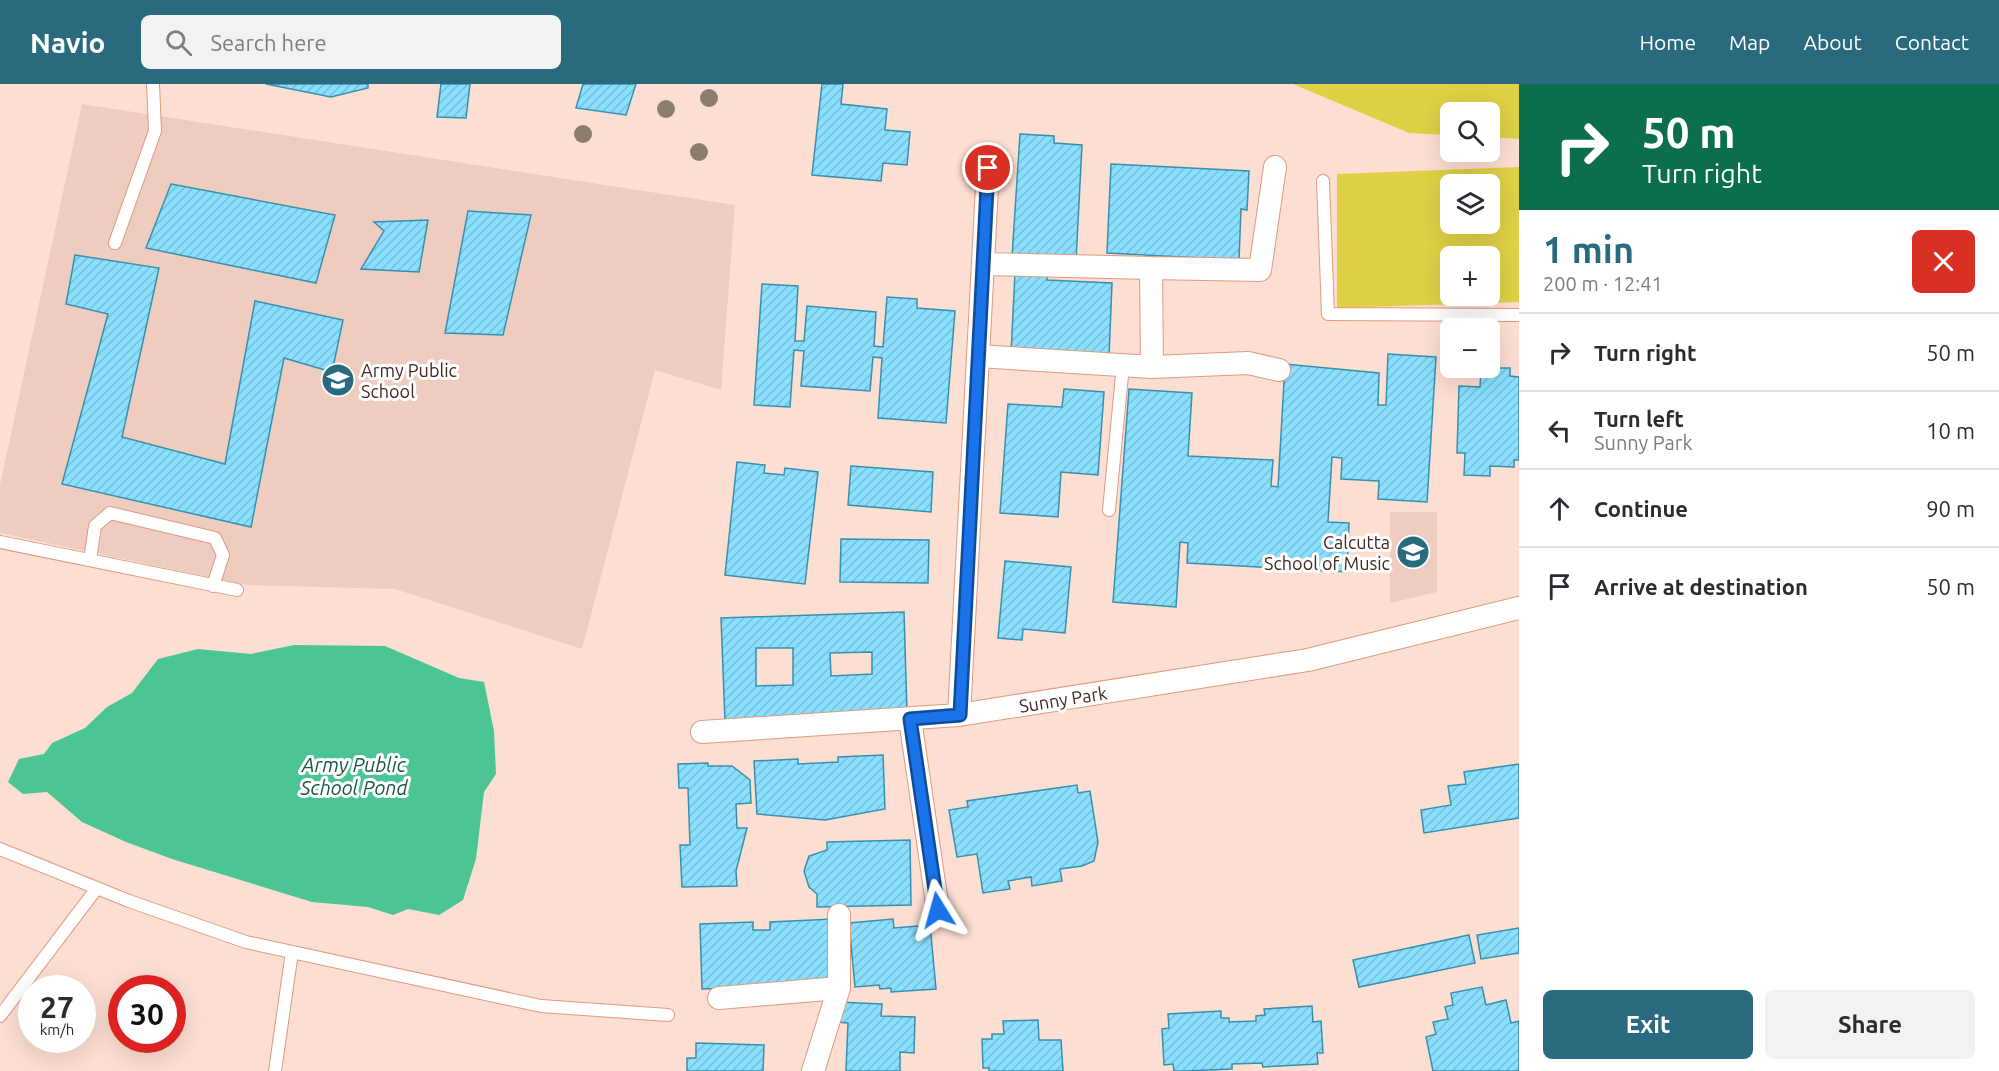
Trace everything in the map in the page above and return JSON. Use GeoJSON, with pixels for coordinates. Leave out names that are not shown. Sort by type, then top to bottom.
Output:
{"type":"FeatureCollection","features":[{"type":"Feature","properties":{"kind":"street"},"geometry":{"type":"LineString","coordinates":[[983,264],[1260,270],[1275,167]]}},
{"type":"Feature","properties":{"kind":"street"},"geometry":{"type":"LineString","coordinates":[[960,715],[988,168]]}},
{"type":"Feature","properties":{"kind":"street"},"geometry":{"type":"LineString","coordinates":[[1151,268],[1152,367]]}},
{"type":"Feature","properties":{"kind":"street"},"geometry":{"type":"LineString","coordinates":[[978,356],[1152,367],[1248,363],[1279,369]]}},
{"type":"Feature","properties":{"kind":"street","name":"Sunny Park"},"geometry":{"type":"LineString","coordinates":[[702,732],[960,715],[1308,660],[1519,609]]}},
{"type":"Feature","properties":{"kind":"street"},"geometry":{"type":"LineString","coordinates":[[910,719],[938,910]]}},
{"type":"Feature","properties":{"kind":"street"},"geometry":{"type":"LineString","coordinates":[[813,1071],[839,988],[839,915]]}},
{"type":"Feature","properties":{"kind":"street"},"geometry":{"type":"LineString","coordinates":[[719,998],[839,988]]}},
{"type":"Feature","properties":{"kind":"lane"},"geometry":{"type":"LineString","coordinates":[[115,243],[155,131],[153,84]]}},
{"type":"Feature","properties":{"kind":"lane"},"geometry":{"type":"LineString","coordinates":[[1323,182],[1328,314],[1519,315]]}},
{"type":"Feature","properties":{"kind":"lane"},"geometry":{"type":"LineString","coordinates":[[1109,510],[1123,365]]}},
{"type":"Feature","properties":{"kind":"lane"},"geometry":{"type":"LineString","coordinates":[[90,560],[95,526],[110,513],[215,538],[222,555],[213,586]]}},
{"type":"Feature","properties":{"kind":"lane"},"geometry":{"type":"LineString","coordinates":[[0,542],[237,590]]}},
{"type":"Feature","properties":{"kind":"lane"},"geometry":{"type":"LineString","coordinates":[[0,849],[97,888],[246,942],[541,1006],[668,1015]]}},
{"type":"Feature","properties":{"kind":"lane"},"geometry":{"type":"LineString","coordinates":[[0,1016],[97,888]]}},
{"type":"Feature","properties":{"kind":"lane"},"geometry":{"type":"LineString","coordinates":[[275,1071],[292,952]]}},
{"type":"Feature","properties":{"kind":"shaded area"},"geometry":{"type":"Polygon","coordinates":[[[1293,84],[1519,84],[1519,139],[1500,138],[1500,102],[1440,102],[1440,135],[1409,133],[1293,84]]]}},
{"type":"Feature","properties":{"kind":"shaded area","name":"Army Public School"},"geometry":{"type":"Polygon","coordinates":[[[82,104],[735,205],[721,390],[655,370],[582,649],[395,589],[247,585],[0,533],[0,485],[82,104]]]}},
{"type":"Feature","properties":{"kind":"shaded area"},"geometry":{"type":"Polygon","coordinates":[[[1519,167],[1519,302],[1500,303],[1500,246],[1440,246],[1440,305],[1337,308],[1337,174],[1519,167]]]}},
{"type":"Feature","properties":{"kind":"shaded area","name":"Calcutta School of Music"},"geometry":{"type":"Polygon","coordinates":[[[1390,512],[1437,512],[1437,592],[1390,603],[1390,512]]]}},
{"type":"Feature","properties":{"kind":"water","name":"Army Public School Pond"},"geometry":{"type":"Polygon","coordinates":[[[294,645],[385,646],[459,678],[484,682],[494,731],[496,774],[484,792],[476,859],[463,900],[439,915],[408,909],[393,915],[368,907],[312,902],[172,859],[82,822],[47,792],[23,794],[8,782],[19,759],[44,754],[52,743],[85,728],[107,707],[132,693],[158,659],[198,649],[251,654],[294,645]]]}},
{"type":"Feature","properties":{"kind":"building"},"geometry":{"type":"Polygon","coordinates":[[[266,84],[368,84],[368,88],[331,97],[266,84]]]}},
{"type":"Feature","properties":{"kind":"building"},"geometry":{"type":"Polygon","coordinates":[[[441,84],[470,84],[466,118],[437,117],[441,84]]]}},
{"type":"Feature","properties":{"kind":"building"},"geometry":{"type":"Polygon","coordinates":[[[583,84],[636,84],[626,115],[576,108],[583,84]]]}},
{"type":"Feature","properties":{"kind":"building"},"geometry":{"type":"Polygon","coordinates":[[[822,84],[843,84],[841,104],[887,109],[885,130],[910,132],[907,165],[883,163],[881,181],[812,175],[822,84]]]}},
{"type":"Feature","properties":{"kind":"building"},"geometry":{"type":"Polygon","coordinates":[[[1020,134],[1054,136],[1054,143],[1082,145],[1076,261],[1012,257],[1020,134]]]}},
{"type":"Feature","properties":{"kind":"building"},"geometry":{"type":"Polygon","coordinates":[[[1111,164],[1249,171],[1247,210],[1241,209],[1239,260],[1107,253],[1111,164]]]}},
{"type":"Feature","properties":{"kind":"building"},"geometry":{"type":"Polygon","coordinates":[[[171,184],[335,215],[316,283],[146,248],[171,184]]]}},
{"type":"Feature","properties":{"kind":"building"},"geometry":{"type":"Polygon","coordinates":[[[468,211],[531,215],[503,335],[445,333],[468,211]]]}},
{"type":"Feature","properties":{"kind":"building"},"geometry":{"type":"Polygon","coordinates":[[[428,220],[419,272],[361,269],[384,231],[374,222],[428,220]]]}},
{"type":"Feature","properties":{"kind":"building"},"geometry":{"type":"Polygon","coordinates":[[[75,255],[159,268],[122,437],[225,464],[255,301],[343,320],[332,372],[284,358],[251,527],[62,484],[108,314],[66,304],[75,255]]]}},
{"type":"Feature","properties":{"kind":"building"},"geometry":{"type":"Polygon","coordinates":[[[1015,273],[1047,274],[1047,280],[1112,283],[1109,357],[1011,354],[1015,273]]]}},
{"type":"Feature","properties":{"kind":"building"},"geometry":{"type":"Polygon","coordinates":[[[762,284],[798,286],[795,341],[804,341],[807,306],[876,312],[874,346],[883,347],[887,297],[917,299],[917,308],[955,311],[946,423],[878,418],[882,358],[873,357],[870,391],[801,386],[804,351],[794,350],[790,407],[754,405],[762,284]]]}},
{"type":"Feature","properties":{"kind":"building"},"geometry":{"type":"Polygon","coordinates":[[[1388,354],[1436,357],[1427,502],[1378,499],[1379,481],[1341,479],[1342,458],[1332,457],[1328,522],[1349,523],[1347,572],[1187,563],[1188,543],[1180,542],[1176,607],[1113,602],[1129,389],[1192,393],[1188,456],[1273,460],[1271,486],[1278,487],[1285,364],[1379,373],[1378,405],[1386,405],[1388,354]]]}},
{"type":"Feature","properties":{"kind":"building"},"geometry":{"type":"Polygon","coordinates":[[[1500,368],[1510,368],[1510,376],[1519,377],[1519,460],[1514,460],[1514,467],[1490,466],[1490,476],[1464,475],[1465,453],[1457,453],[1459,386],[1480,387],[1480,378],[1500,378],[1500,368]]]}},
{"type":"Feature","properties":{"kind":"building"},"geometry":{"type":"Polygon","coordinates":[[[1064,389],[1104,392],[1098,475],[1061,472],[1058,517],[1000,513],[1008,404],[1062,407],[1064,389]]]}},
{"type":"Feature","properties":{"kind":"building"},"geometry":{"type":"Polygon","coordinates":[[[737,462],[765,465],[764,473],[784,475],[785,468],[818,472],[805,584],[725,575],[737,462]]]}},
{"type":"Feature","properties":{"kind":"building"},"geometry":{"type":"Polygon","coordinates":[[[851,466],[933,472],[931,512],[848,505],[851,466]]]}},
{"type":"Feature","properties":{"kind":"building"},"geometry":{"type":"Polygon","coordinates":[[[841,539],[929,540],[928,583],[840,582],[841,539]]]}},
{"type":"Feature","properties":{"kind":"building"},"geometry":{"type":"Polygon","coordinates":[[[1005,561],[1071,567],[1065,633],[1023,629],[1022,640],[998,638],[1005,561]]]}},
{"type":"Feature","properties":{"kind":"building"},"geometry":{"type":"Polygon","coordinates":[[[904,612],[907,714],[725,721],[721,618],[904,612]],[[756,648],[756,686],[793,685],[793,648],[756,648]],[[872,652],[830,653],[831,676],[872,674],[872,652]]]}},
{"type":"Feature","properties":{"kind":"building"},"geometry":{"type":"Polygon","coordinates":[[[883,755],[885,809],[825,820],[757,814],[754,761],[798,759],[798,764],[838,762],[838,757],[883,755]]]}},
{"type":"Feature","properties":{"kind":"building"},"geometry":{"type":"Polygon","coordinates":[[[708,763],[708,766],[732,766],[750,780],[751,803],[736,804],[737,828],[747,828],[736,871],[737,886],[682,887],[680,845],[690,845],[688,788],[679,788],[678,764],[708,763]]]}},
{"type":"Feature","properties":{"kind":"building"},"geometry":{"type":"Polygon","coordinates":[[[1519,764],[1519,818],[1424,833],[1421,810],[1451,805],[1448,786],[1466,784],[1464,772],[1519,764]]]}},
{"type":"Feature","properties":{"kind":"building"},"geometry":{"type":"Polygon","coordinates":[[[1077,785],[1078,793],[1090,791],[1098,842],[1094,861],[1082,866],[1060,869],[1062,881],[1032,886],[1031,877],[1008,881],[1010,889],[983,893],[977,854],[957,857],[949,810],[968,807],[967,801],[1077,785]]]}},
{"type":"Feature","properties":{"kind":"building"},"geometry":{"type":"Polygon","coordinates":[[[910,840],[911,905],[817,907],[817,894],[809,887],[804,871],[809,856],[827,850],[827,842],[910,840]]]}},
{"type":"Feature","properties":{"kind":"building"},"geometry":{"type":"Polygon","coordinates":[[[833,919],[835,985],[702,989],[700,924],[753,922],[753,930],[770,930],[770,922],[833,919]]]}},
{"type":"Feature","properties":{"kind":"building"},"geometry":{"type":"Polygon","coordinates":[[[893,919],[894,928],[930,925],[936,989],[891,992],[891,988],[880,989],[879,985],[855,987],[849,923],[893,919]]]}},
{"type":"Feature","properties":{"kind":"building"},"geometry":{"type":"Polygon","coordinates":[[[1519,928],[1519,953],[1481,959],[1477,935],[1519,928]]]}},
{"type":"Feature","properties":{"kind":"building"},"geometry":{"type":"Polygon","coordinates":[[[1469,935],[1475,963],[1359,987],[1353,960],[1469,935]]]}},
{"type":"Feature","properties":{"kind":"building"},"geometry":{"type":"Polygon","coordinates":[[[1482,987],[1486,1005],[1506,1000],[1511,1023],[1519,1021],[1519,1071],[1433,1071],[1426,1037],[1436,1034],[1433,1022],[1448,1019],[1445,1007],[1453,1005],[1451,993],[1482,987]]]}},
{"type":"Feature","properties":{"kind":"building"},"geometry":{"type":"Polygon","coordinates":[[[837,1002],[882,1004],[881,1016],[915,1017],[914,1053],[900,1052],[900,1071],[846,1071],[848,1023],[836,1022],[837,1002]]]}},
{"type":"Feature","properties":{"kind":"building"},"geometry":{"type":"Polygon","coordinates":[[[1312,1006],[1313,1022],[1321,1021],[1323,1053],[1317,1053],[1318,1064],[1263,1067],[1262,1063],[1232,1064],[1232,1069],[1185,1071],[1174,1071],[1173,1064],[1164,1065],[1162,1029],[1169,1028],[1168,1014],[1221,1011],[1221,1018],[1229,1018],[1229,1022],[1256,1021],[1256,1016],[1265,1015],[1264,1009],[1312,1006]]]}},
{"type":"Feature","properties":{"kind":"building"},"geometry":{"type":"Polygon","coordinates":[[[1038,1020],[1039,1040],[1061,1040],[1063,1071],[989,1071],[989,1068],[983,1068],[982,1039],[992,1039],[992,1034],[1004,1034],[1003,1021],[1038,1020]]]}},
{"type":"Feature","properties":{"kind":"building"},"geometry":{"type":"Polygon","coordinates":[[[696,1043],[764,1045],[763,1071],[687,1071],[687,1058],[696,1058],[696,1043]]]}},
{"type":"Feature","properties":{"kind":"place","name":"Army Public School"},"geometry":{"type":"Point","coordinates":[338,380]}},
{"type":"Feature","properties":{"kind":"place","name":"Calcutta School of Music"},"geometry":{"type":"Point","coordinates":[1413,552]}},
{"type":"Feature","properties":{"kind":"route"},"geometry":{"type":"LineString","coordinates":[[938,910],[910,719],[960,715],[988,168]]}}]}
